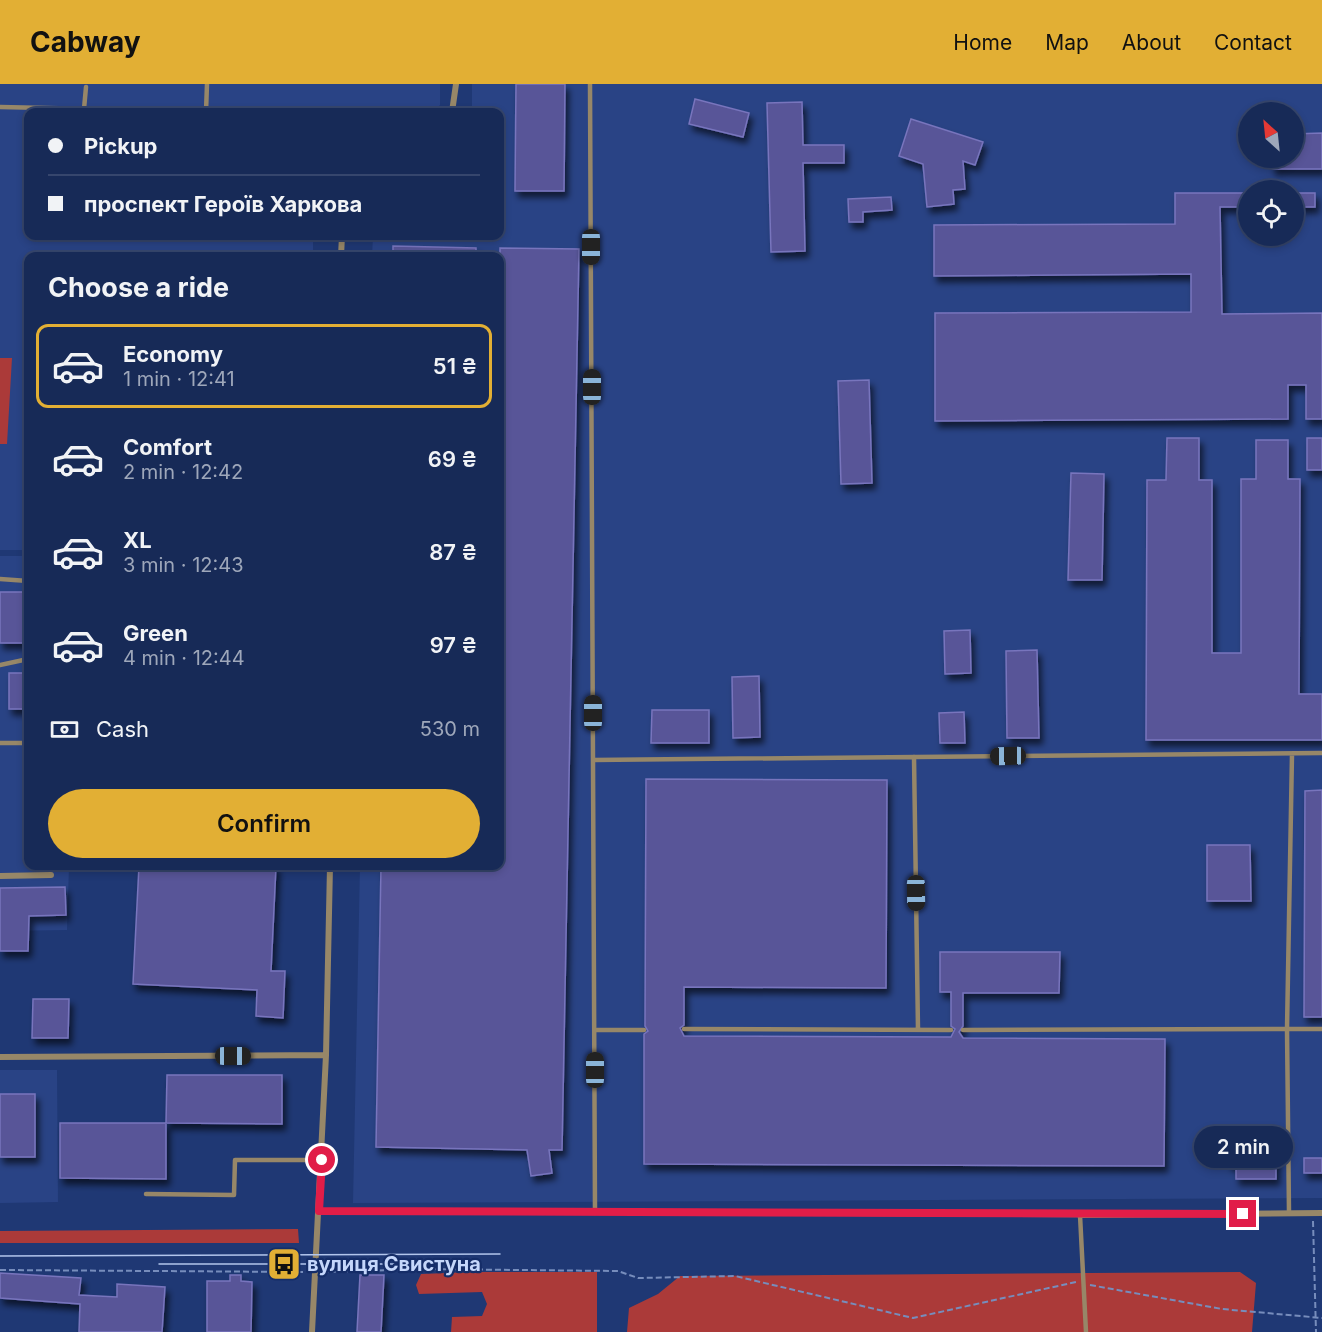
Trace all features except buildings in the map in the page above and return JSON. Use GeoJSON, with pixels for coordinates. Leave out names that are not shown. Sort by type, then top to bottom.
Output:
{"type":"FeatureCollection","features":[{"type":"Feature","properties":{"kind":"street"},"geometry":{"type":"LineString","coordinates":[[453,108],[456,84]]}},
{"type":"Feature","properties":{"kind":"street"},"geometry":{"type":"LineString","coordinates":[[312,1332],[322,1160],[330,870]]}},
{"type":"Feature","properties":{"kind":"street"},"geometry":{"type":"LineString","coordinates":[[0,876],[51,874]]}},
{"type":"Feature","properties":{"kind":"street"},"geometry":{"type":"LineString","coordinates":[[0,1057],[326,1055]]}},
{"type":"Feature","properties":{"kind":"street"},"geometry":{"type":"LineString","coordinates":[[1080,1215],[1322,1213]]}},
{"type":"Feature","properties":{"kind":"lane"},"geometry":{"type":"LineString","coordinates":[[206,108],[207,84]]}},
{"type":"Feature","properties":{"kind":"lane"},"geometry":{"type":"LineString","coordinates":[[590,84],[595,1213]]}},
{"type":"Feature","properties":{"kind":"lane"},"geometry":{"type":"LineString","coordinates":[[84,108],[86,87]]}},
{"type":"Feature","properties":{"kind":"lane"},"geometry":{"type":"LineString","coordinates":[[0,107],[42,108]]}},
{"type":"Feature","properties":{"kind":"lane"},"geometry":{"type":"LineString","coordinates":[[0,579],[24,581]]}},
{"type":"Feature","properties":{"kind":"lane"},"geometry":{"type":"LineString","coordinates":[[0,665],[24,660]]}},
{"type":"Feature","properties":{"kind":"lane"},"geometry":{"type":"LineString","coordinates":[[0,743],[24,743]]}},
{"type":"Feature","properties":{"kind":"lane"},"geometry":{"type":"LineString","coordinates":[[593,760],[1322,753]]}},
{"type":"Feature","properties":{"kind":"lane"},"geometry":{"type":"LineString","coordinates":[[1289,1213],[1287,1029],[1292,754]]}},
{"type":"Feature","properties":{"kind":"lane"},"geometry":{"type":"LineString","coordinates":[[914,757],[918,1030]]}},
{"type":"Feature","properties":{"kind":"lane"},"geometry":{"type":"LineString","coordinates":[[597,1030],[645,1029]]}},
{"type":"Feature","properties":{"kind":"lane"},"geometry":{"type":"LineString","coordinates":[[684,1029],[951,1030]]}},
{"type":"Feature","properties":{"kind":"lane"},"geometry":{"type":"LineString","coordinates":[[963,1030],[1322,1029]]}},
{"type":"Feature","properties":{"kind":"lane"},"geometry":{"type":"LineString","coordinates":[[146,1194],[234,1195],[235,1160],[322,1160]]}},
{"type":"Feature","properties":{"kind":"lane"},"geometry":{"type":"LineString","coordinates":[[319,1211],[1080,1215],[1086,1332]]}},
{"type":"Feature","properties":{"kind":"path"},"geometry":{"type":"LineString","coordinates":[[1312,1213],[1316,1332]]}},
{"type":"Feature","properties":{"kind":"path"},"geometry":{"type":"LineString","coordinates":[[0,1270],[316,1272],[425,1269],[618,1271],[638,1278],[735,1276],[913,1318],[1074,1281],[1222,1309],[1322,1318]]}},
{"type":"Feature","properties":{"kind":"shaded area"},"geometry":{"type":"Polygon","coordinates":[[[0,84],[440,84],[440,105],[437,108],[24,108],[24,240],[313,240],[313,252],[24,252],[24,550],[0,550],[0,84]]]}},
{"type":"Feature","properties":{"kind":"shaded area"},"geometry":{"type":"Polygon","coordinates":[[[472,84],[1322,84],[1322,1198],[353,1203],[360,870],[504,870],[504,252],[372,252],[373,240],[504,240],[504,108],[472,108],[472,84]]]}},
{"type":"Feature","properties":{"kind":"shaded area"},"geometry":{"type":"Polygon","coordinates":[[[0,358],[12,358],[7,444],[0,444],[0,358]]]}},
{"type":"Feature","properties":{"kind":"shaded area"},"geometry":{"type":"Polygon","coordinates":[[[0,556],[24,556],[24,870],[69,870],[67,930],[0,931],[0,556]]]}},
{"type":"Feature","properties":{"kind":"shaded area"},"geometry":{"type":"Polygon","coordinates":[[[0,1070],[57,1070],[58,1202],[0,1203],[0,1070]]]}},
{"type":"Feature","properties":{"kind":"shaded area"},"geometry":{"type":"Polygon","coordinates":[[[298,1229],[299,1243],[0,1243],[0,1231],[298,1229]]]}},
{"type":"Feature","properties":{"kind":"shaded area"},"geometry":{"type":"Polygon","coordinates":[[[597,1272],[597,1332],[451,1332],[452,1317],[482,1316],[487,1304],[482,1292],[419,1294],[416,1285],[421,1274],[597,1272]]]}},
{"type":"Feature","properties":{"kind":"shaded area"},"geometry":{"type":"Polygon","coordinates":[[[1240,1272],[1256,1283],[1252,1332],[627,1332],[629,1308],[658,1294],[680,1276],[1240,1272]]]}},
{"type":"Feature","properties":{"kind":"tram line"},"geometry":{"type":"LineString","coordinates":[[0,1256],[500,1254]]}},
{"type":"Feature","properties":{"kind":"tram line"},"geometry":{"type":"LineString","coordinates":[[159,1264],[400,1264]]}},
{"type":"Feature","properties":{"kind":"place","name":"вулиця Свистуна"},"geometry":{"type":"Point","coordinates":[284,1264]}},
{"type":"Feature","properties":{"kind":"route"},"geometry":{"type":"LineString","coordinates":[[322,1160],[319,1211],[1243,1214]]}}]}
